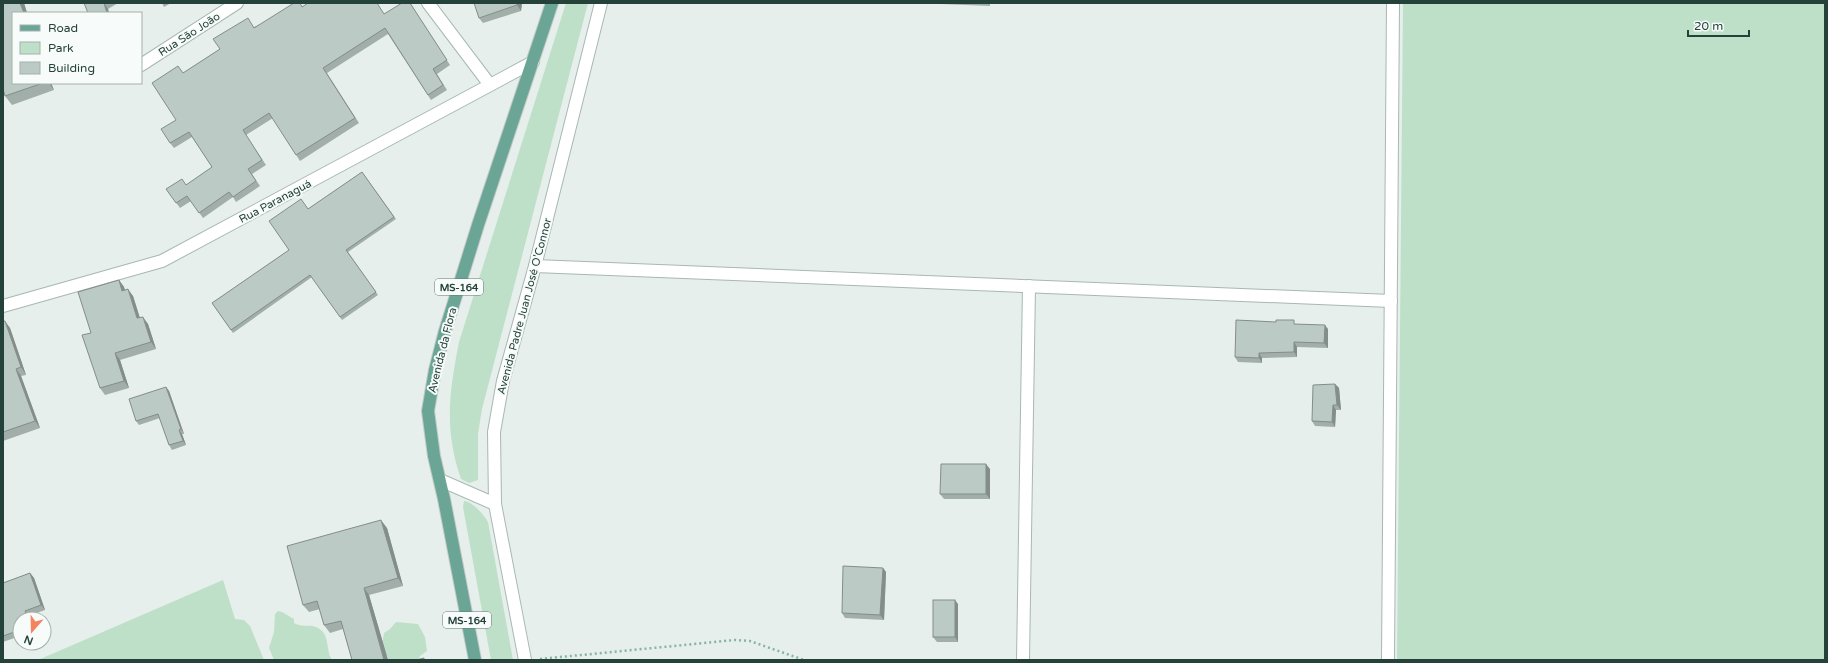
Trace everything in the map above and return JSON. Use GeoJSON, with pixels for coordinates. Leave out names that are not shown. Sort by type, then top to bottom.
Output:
{"type":"FeatureCollection","features":[{"type":"Feature","properties":{"kind":"main road","name":"Avenida da Flora"},"geometry":{"type":"LineString","coordinates":[[475,660],[434,456],[428,411],[435,370],[478,225],[552,3]]}},
{"type":"Feature","properties":{"kind":"street","name":"Rua São João"},"geometry":{"type":"LineString","coordinates":[[142,64],[237,3]]}},
{"type":"Feature","properties":{"kind":"street"},"geometry":{"type":"LineString","coordinates":[[428,3],[490,85]]}},
{"type":"Feature","properties":{"kind":"street","name":"Avenida Padre Juan José O'Connor"},"geometry":{"type":"LineString","coordinates":[[525,660],[495,504],[494,432],[503,381],[536,266],[602,3]]}},
{"type":"Feature","properties":{"kind":"street"},"geometry":{"type":"LineString","coordinates":[[1388,660],[1393,3]]}},
{"type":"Feature","properties":{"kind":"street","name":"Rua Paranaguá"},"geometry":{"type":"LineString","coordinates":[[3,306],[162,261],[533,62]]}},
{"type":"Feature","properties":{"kind":"street"},"geometry":{"type":"LineString","coordinates":[[536,266],[1391,301]]}},
{"type":"Feature","properties":{"kind":"street"},"geometry":{"type":"LineString","coordinates":[[1023,660],[1029,286]]}},
{"type":"Feature","properties":{"kind":"street"},"geometry":{"type":"LineString","coordinates":[[440,480],[495,504]]}},
{"type":"Feature","properties":{"kind":"path"},"geometry":{"type":"LineString","coordinates":[[525,660],[736,640],[750,640],[804,660]]}},
{"type":"Feature","properties":{"kind":"green space"},"geometry":{"type":"Polygon","coordinates":[[[566,3],[588,3],[482,409],[478,434],[478,480],[469,483],[461,479],[452,444],[450,427],[451,395],[459,342],[566,3]]]}},
{"type":"Feature","properties":{"kind":"green space"},"geometry":{"type":"Polygon","coordinates":[[[1403,3],[1825,3],[1825,660],[1397,660],[1403,3]]]}},
{"type":"Feature","properties":{"kind":"green space"},"geometry":{"type":"Polygon","coordinates":[[[464,501],[474,506],[488,522],[513,660],[491,660],[463,507],[464,501]]]}},
{"type":"Feature","properties":{"kind":"green space"},"geometry":{"type":"Polygon","coordinates":[[[223,580],[235,619],[244,620],[250,626],[264,660],[38,660],[223,580]]]}},
{"type":"Feature","properties":{"kind":"green space"},"geometry":{"type":"Polygon","coordinates":[[[278,611],[294,619],[294,623],[303,626],[313,626],[321,630],[326,637],[332,660],[274,660],[269,648],[274,632],[275,614],[278,611]]]}},
{"type":"Feature","properties":{"kind":"green space"},"geometry":{"type":"Polygon","coordinates":[[[396,622],[418,624],[425,637],[427,651],[420,656],[418,660],[389,660],[382,645],[384,633],[396,622]]]}},
{"type":"Feature","properties":{"kind":"building"},"geometry":{"type":"Polygon","coordinates":[[[3,3],[20,3],[24,12],[12,12],[12,84],[40,84],[5,96],[3,89],[3,3]]]}},
{"type":"Feature","properties":{"kind":"building"},"geometry":{"type":"Polygon","coordinates":[[[84,3],[104,3],[107,12],[88,12],[84,3]]]}},
{"type":"Feature","properties":{"kind":"building"},"geometry":{"type":"Polygon","coordinates":[[[294,3],[300,3],[302,7],[308,3],[377,3],[384,14],[402,3],[410,3],[447,60],[433,69],[443,85],[428,95],[385,28],[323,68],[355,118],[296,155],[269,113],[243,130],[262,160],[248,169],[256,181],[233,197],[229,192],[199,213],[187,196],[176,203],[166,189],[182,179],[186,185],[212,167],[189,132],[170,143],[161,129],[176,120],[152,83],[178,66],[183,73],[220,49],[213,39],[248,18],[254,28],[294,3]]]}},
{"type":"Feature","properties":{"kind":"building"},"geometry":{"type":"Polygon","coordinates":[[[474,3],[517,3],[517,5],[479,18],[474,3]]]}},
{"type":"Feature","properties":{"kind":"building"},"geometry":{"type":"Polygon","coordinates":[[[362,172],[394,217],[346,250],[376,292],[340,317],[310,275],[231,330],[212,303],[289,250],[269,221],[301,199],[308,209],[362,172]]]}},
{"type":"Feature","properties":{"kind":"building"},"geometry":{"type":"Polygon","coordinates":[[[119,280],[122,291],[128,289],[137,318],[143,317],[151,342],[115,353],[124,381],[100,388],[82,335],[91,333],[78,292],[119,280]]]}},
{"type":"Feature","properties":{"kind":"building"},"geometry":{"type":"Polygon","coordinates":[[[1236,320],[1276,322],[1276,320],[1294,320],[1294,324],[1325,325],[1324,343],[1294,342],[1294,352],[1259,353],[1259,358],[1235,357],[1236,320]]]}},
{"type":"Feature","properties":{"kind":"building"},"geometry":{"type":"Polygon","coordinates":[[[3,321],[5,321],[21,367],[16,369],[35,421],[3,432],[3,321]]]}},
{"type":"Feature","properties":{"kind":"building"},"geometry":{"type":"Polygon","coordinates":[[[1335,384],[1337,405],[1333,405],[1332,422],[1312,421],[1313,385],[1335,384]]]}},
{"type":"Feature","properties":{"kind":"building"},"geometry":{"type":"Polygon","coordinates":[[[166,387],[181,429],[179,430],[183,441],[169,445],[158,414],[136,421],[129,399],[166,387]]]}},
{"type":"Feature","properties":{"kind":"building"},"geometry":{"type":"Polygon","coordinates":[[[941,464],[986,464],[986,494],[940,494],[941,464]]]}},
{"type":"Feature","properties":{"kind":"building"},"geometry":{"type":"Polygon","coordinates":[[[381,520],[398,578],[364,588],[384,660],[352,660],[341,621],[324,625],[317,601],[303,605],[287,546],[381,520]]]}},
{"type":"Feature","properties":{"kind":"building"},"geometry":{"type":"Polygon","coordinates":[[[843,566],[883,568],[880,615],[842,613],[843,566]]]}},
{"type":"Feature","properties":{"kind":"building"},"geometry":{"type":"Polygon","coordinates":[[[30,573],[41,605],[25,611],[12,611],[12,633],[3,636],[3,583],[30,573]]]}},
{"type":"Feature","properties":{"kind":"building"},"geometry":{"type":"Polygon","coordinates":[[[933,600],[955,600],[955,637],[933,637],[933,600]]]}}]}
